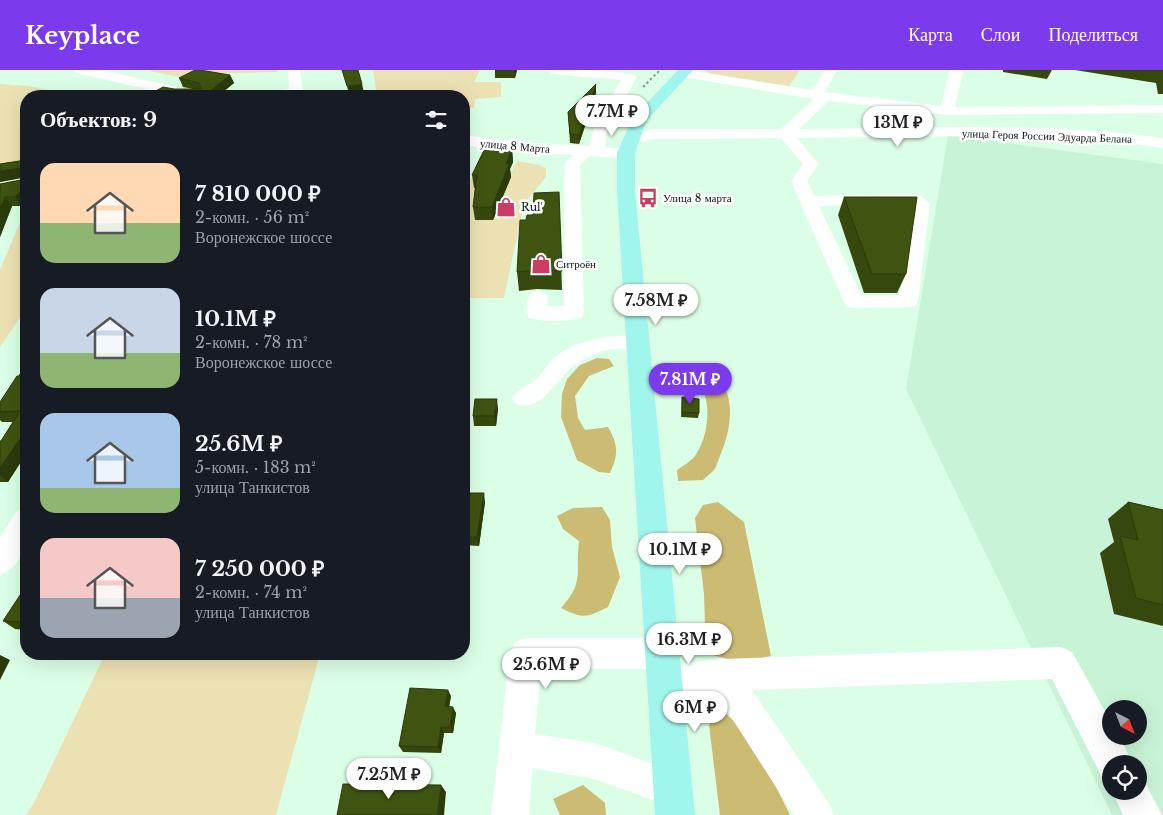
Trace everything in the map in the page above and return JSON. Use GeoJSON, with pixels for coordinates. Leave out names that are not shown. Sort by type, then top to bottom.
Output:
{"type":"FeatureCollection","features":[{"type":"Feature","properties":{"kind":"main road"},"geometry":{"type":"LineString","coordinates":[[674,802],[626,191],[629,146],[640,119],[685,72]]}},
{"type":"Feature","properties":{"kind":"street"},"geometry":{"type":"LineString","coordinates":[[81,70],[130,79],[167,90]]}},
{"type":"Feature","properties":{"kind":"street"},"geometry":{"type":"LineString","coordinates":[[294,70],[296,90]]}},
{"type":"Feature","properties":{"kind":"street"},"geometry":{"type":"LineString","coordinates":[[538,297],[536,313],[574,313],[572,164],[591,152],[601,127],[630,77],[553,70]]}},
{"type":"Feature","properties":{"kind":"street"},"geometry":{"type":"LineString","coordinates":[[808,201],[914,199],[921,204],[908,301],[854,302],[808,201],[799,181],[811,164],[790,129],[821,95],[831,70]]}},
{"type":"Feature","properties":{"kind":"street"},"geometry":{"type":"LineString","coordinates":[[685,72],[793,93],[821,95],[880,105],[948,111],[1163,109]]}},
{"type":"Feature","properties":{"kind":"street"},"geometry":{"type":"LineString","coordinates":[[948,111],[956,72]]}},
{"type":"Feature","properties":{"kind":"street","name":"улица Героя России Эдуарда Белана"},"geometry":{"type":"LineString","coordinates":[[647,112],[660,121],[677,125],[1112,136],[1163,143]]}},
{"type":"Feature","properties":{"kind":"street","name":"улица Героя России Эдуарда Белана"},"geometry":{"type":"LineString","coordinates":[[629,146],[652,134],[790,129],[1144,125]]}},
{"type":"Feature","properties":{"kind":"street","name":"улица 8 Марта"},"geometry":{"type":"LineString","coordinates":[[470,141],[518,148],[591,152],[629,146]]}},
{"type":"Feature","properties":{"kind":"street"},"geometry":{"type":"LineString","coordinates":[[524,398],[545,384],[561,364],[583,350],[607,343],[638,342]]}},
{"type":"Feature","properties":{"kind":"street"},"geometry":{"type":"LineString","coordinates":[[0,562],[20,530]]}},
{"type":"Feature","properties":{"kind":"street"},"geometry":{"type":"LineString","coordinates":[[510,815],[526,653],[723,675],[1061,663],[1110,755]]}},
{"type":"Feature","properties":{"kind":"street"},"geometry":{"type":"LineString","coordinates":[[723,675],[815,815]]}},
{"type":"Feature","properties":{"kind":"street"},"geometry":{"type":"LineString","coordinates":[[516,748],[594,761],[674,802]]}},
{"type":"Feature","properties":{"kind":"street"},"geometry":{"type":"LineString","coordinates":[[1135,800],[1143,815]]}},
{"type":"Feature","properties":{"kind":"shaded area"},"geometry":{"type":"Polygon","coordinates":[[[277,70],[277,72],[195,74],[188,79],[150,71],[277,70]]]}},
{"type":"Feature","properties":{"kind":"shaded area"},"geometry":{"type":"Polygon","coordinates":[[[373,70],[480,70],[474,82],[501,82],[501,97],[475,99],[474,108],[470,108],[470,90],[376,90],[373,70]]]}},
{"type":"Feature","properties":{"kind":"shaded area"},"geometry":{"type":"Polygon","coordinates":[[[705,70],[800,70],[789,86],[779,87],[712,75],[705,70]]]}},
{"type":"Feature","properties":{"kind":"shaded area"},"geometry":{"type":"Polygon","coordinates":[[[0,84],[48,90],[20,90],[20,164],[0,167],[0,84]]]}},
{"type":"Feature","properties":{"kind":"shaded area"},"geometry":{"type":"Polygon","coordinates":[[[948,135],[1163,164],[1163,815],[1112,815],[1105,800],[1147,800],[1147,755],[1102,755],[1102,794],[906,389],[948,135]]]}},
{"type":"Feature","properties":{"kind":"shaded area"},"geometry":{"type":"Polygon","coordinates":[[[517,161],[546,168],[546,177],[524,204],[504,298],[470,298],[470,178],[507,181],[517,161]]]}},
{"type":"Feature","properties":{"kind":"shaded area"},"geometry":{"type":"Polygon","coordinates":[[[20,222],[20,316],[0,347],[0,270],[20,222]]]}},
{"type":"Feature","properties":{"kind":"shaded area"},"geometry":{"type":"Polygon","coordinates":[[[597,358],[609,359],[614,366],[589,376],[575,396],[578,418],[585,430],[608,427],[611,433],[616,455],[610,473],[599,472],[577,460],[561,417],[562,394],[567,379],[580,365],[597,358]]]}},
{"type":"Feature","properties":{"kind":"shaded area"},"geometry":{"type":"Polygon","coordinates":[[[685,363],[705,368],[717,377],[724,386],[730,409],[728,433],[724,445],[715,468],[703,480],[678,481],[677,470],[693,458],[700,448],[704,438],[707,417],[705,396],[701,387],[693,377],[673,364],[685,363]]]}},
{"type":"Feature","properties":{"kind":"shaded area"},"geometry":{"type":"Polygon","coordinates":[[[718,502],[744,522],[771,656],[741,663],[713,655],[705,625],[704,594],[695,518],[703,505],[718,502]]]}},
{"type":"Feature","properties":{"kind":"shaded area"},"geometry":{"type":"Polygon","coordinates":[[[602,507],[610,520],[612,547],[620,577],[608,607],[584,616],[561,608],[573,591],[578,577],[579,541],[563,529],[557,516],[573,508],[602,507]]]}},
{"type":"Feature","properties":{"kind":"shaded area"},"geometry":{"type":"Polygon","coordinates":[[[102,660],[318,660],[276,815],[26,815],[34,803],[102,660]]]}},
{"type":"Feature","properties":{"kind":"shaded area"},"geometry":{"type":"Polygon","coordinates":[[[722,710],[751,737],[790,815],[720,815],[709,725],[722,710]]]}},
{"type":"Feature","properties":{"kind":"shaded area"},"geometry":{"type":"Polygon","coordinates":[[[583,785],[605,803],[606,815],[560,815],[553,799],[583,785]]]}},
{"type":"Feature","properties":{"kind":"building"},"geometry":{"type":"Polygon","coordinates":[[[195,70],[230,75],[211,90],[158,90],[163,87],[202,89],[199,83],[179,78],[195,70]]]}},
{"type":"Feature","properties":{"kind":"building"},"geometry":{"type":"Polygon","coordinates":[[[342,70],[358,70],[362,84],[347,86],[342,70]]]}},
{"type":"Feature","properties":{"kind":"building"},"geometry":{"type":"Polygon","coordinates":[[[596,84],[579,135],[570,134],[568,112],[596,84]]]}},
{"type":"Feature","properties":{"kind":"building"},"geometry":{"type":"Polygon","coordinates":[[[486,146],[512,149],[506,164],[509,164],[492,207],[473,207],[477,175],[472,175],[486,146]]]}},
{"type":"Feature","properties":{"kind":"building"},"geometry":{"type":"Polygon","coordinates":[[[20,161],[20,169],[0,171],[0,164],[20,161]]]}},
{"type":"Feature","properties":{"kind":"building"},"geometry":{"type":"Polygon","coordinates":[[[20,180],[20,192],[15,197],[5,197],[0,209],[0,184],[20,180]]]}},
{"type":"Feature","properties":{"kind":"building","name":"Ситроён"},"geometry":{"type":"Polygon","coordinates":[[[559,192],[562,271],[536,270],[517,272],[520,220],[526,220],[527,215],[533,215],[534,193],[559,192]]]}},
{"type":"Feature","properties":{"kind":"building"},"geometry":{"type":"Polygon","coordinates":[[[844,197],[917,197],[906,274],[872,274],[844,197]]]}},
{"type":"Feature","properties":{"kind":"building"},"geometry":{"type":"Polygon","coordinates":[[[20,374],[20,411],[0,412],[0,402],[17,376],[20,374]]]}},
{"type":"Feature","properties":{"kind":"building"},"geometry":{"type":"Polygon","coordinates":[[[682,397],[699,399],[699,413],[682,412],[682,397]]]}},
{"type":"Feature","properties":{"kind":"building"},"geometry":{"type":"Polygon","coordinates":[[[475,399],[497,399],[494,416],[473,416],[475,399]]]}},
{"type":"Feature","properties":{"kind":"building"},"geometry":{"type":"Polygon","coordinates":[[[20,411],[20,439],[0,468],[1,441],[20,411]]]}},
{"type":"Feature","properties":{"kind":"building"},"geometry":{"type":"Polygon","coordinates":[[[470,493],[484,493],[477,537],[470,537],[470,493]]]}},
{"type":"Feature","properties":{"kind":"building"},"geometry":{"type":"Polygon","coordinates":[[[1128,502],[1163,510],[1163,605],[1136,598],[1120,536],[1138,540],[1128,502]]]}},
{"type":"Feature","properties":{"kind":"building"},"geometry":{"type":"Polygon","coordinates":[[[20,595],[20,622],[3,621],[20,595]]]}},
{"type":"Feature","properties":{"kind":"building"},"geometry":{"type":"Polygon","coordinates":[[[410,688],[448,690],[445,706],[453,707],[450,727],[441,727],[438,747],[399,746],[410,688]]]}},
{"type":"Feature","properties":{"kind":"building"},"geometry":{"type":"Polygon","coordinates":[[[343,784],[441,785],[437,815],[337,815],[343,784]]]}},
{"type":"Feature","properties":{"kind":"place","name":"Улица 8 марта"},"geometry":{"type":"Point","coordinates":[648,198]}},
{"type":"Feature","properties":{"kind":"place","name":"Rul'"},"geometry":{"type":"Point","coordinates":[506,207]}},
{"type":"Feature","properties":{"kind":"place","name":"Ситроён"},"geometry":{"type":"Point","coordinates":[541,264]}}]}
